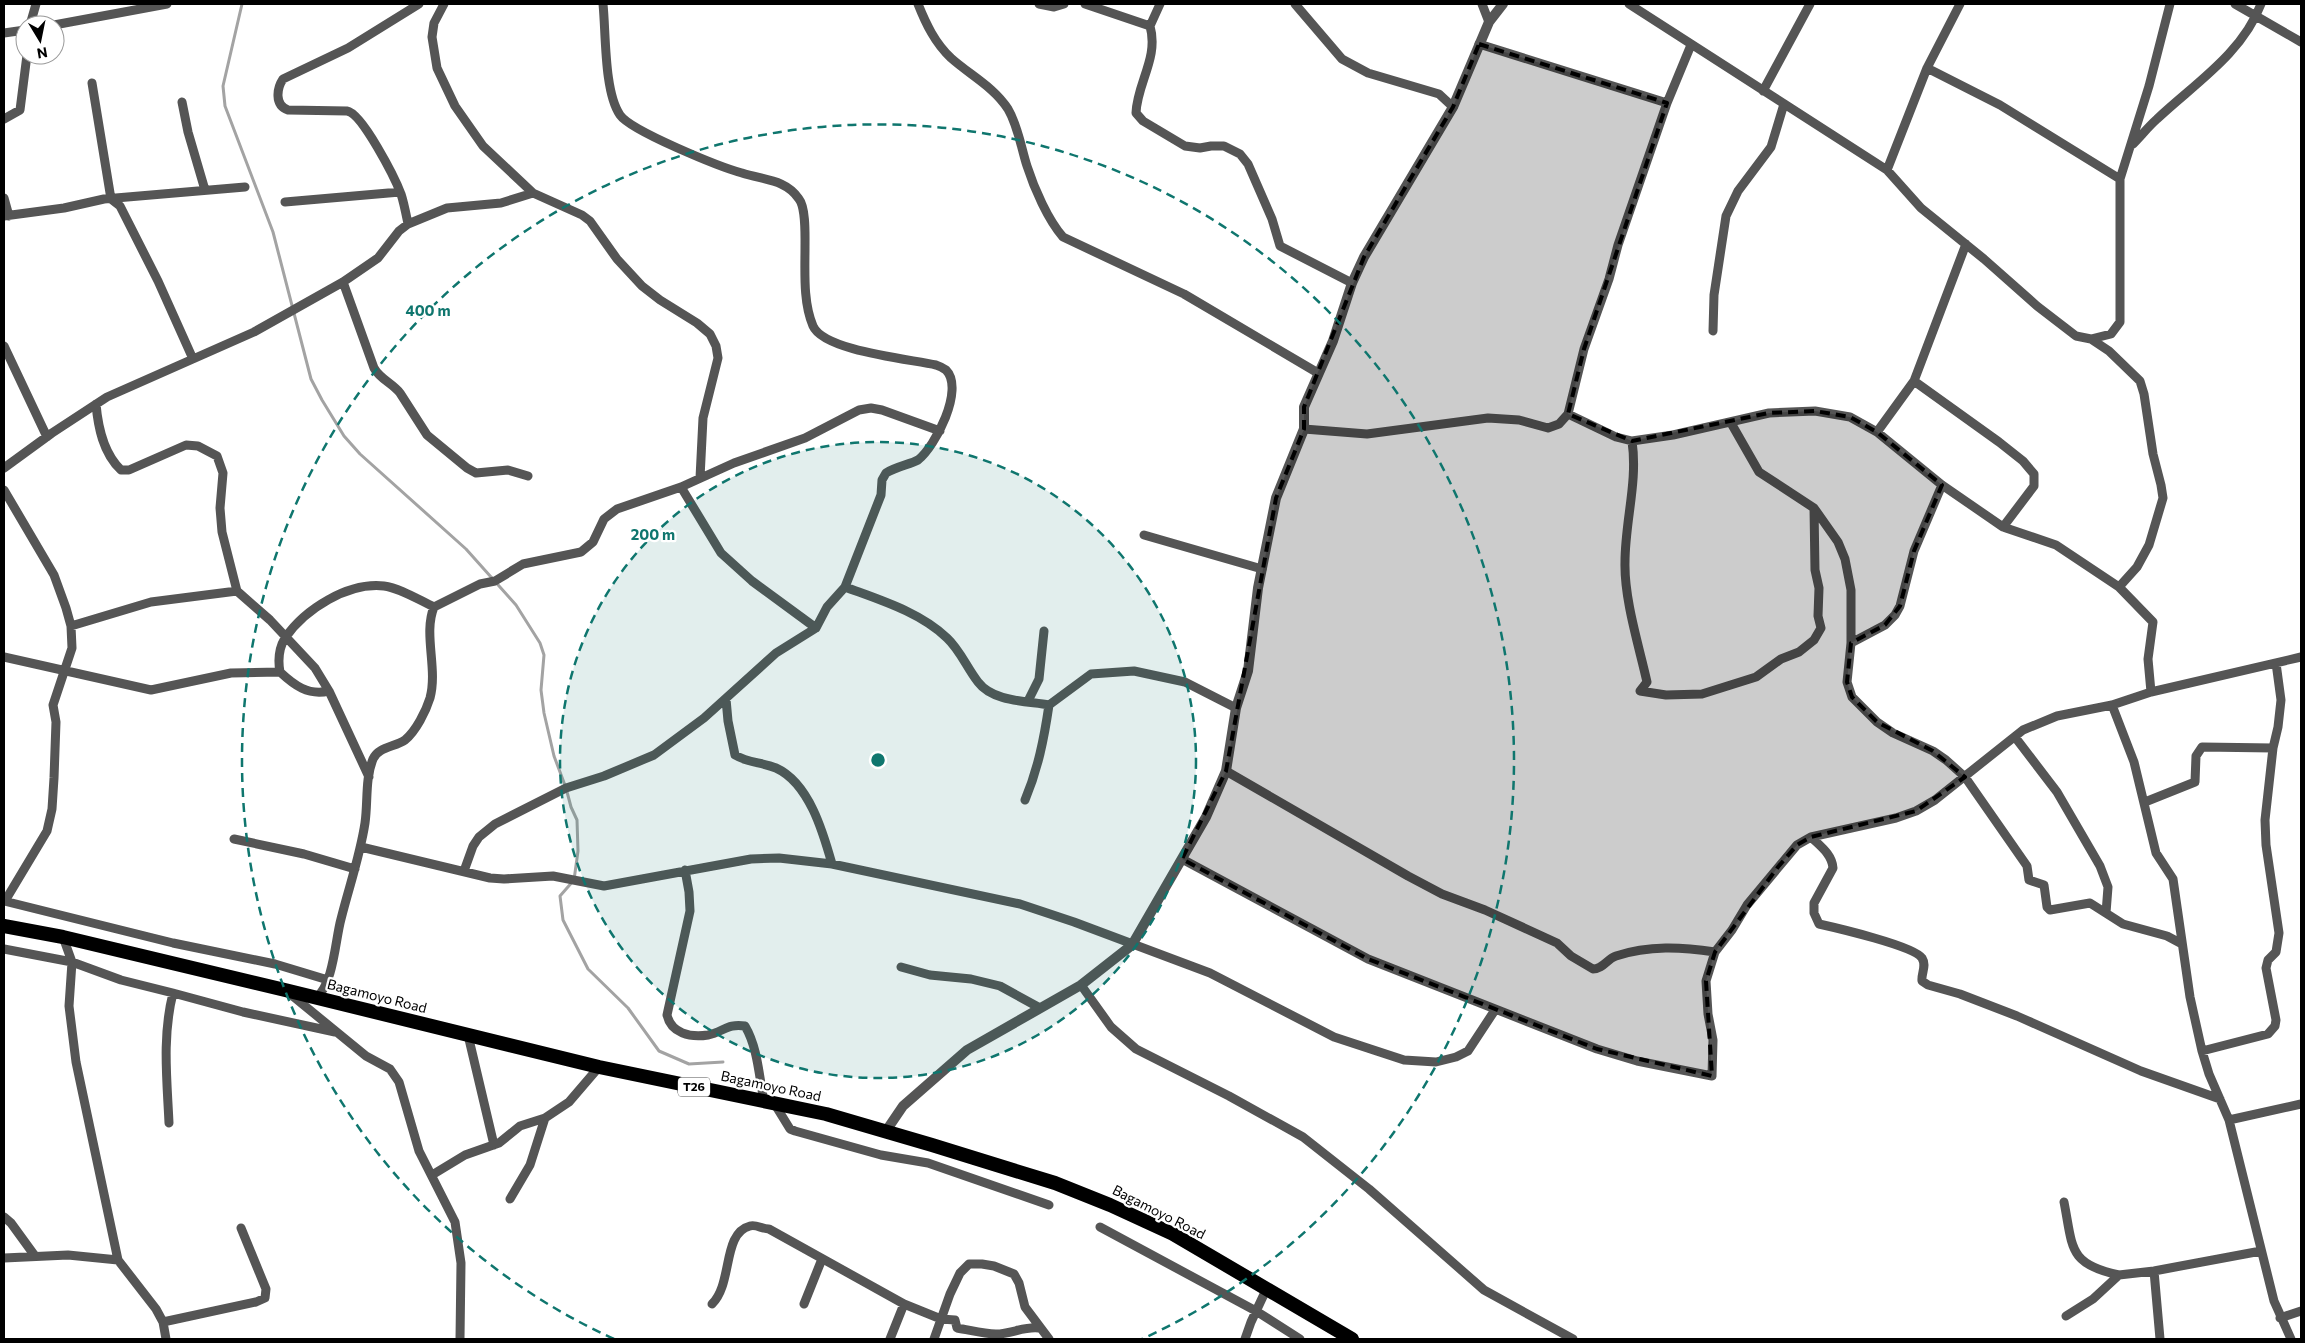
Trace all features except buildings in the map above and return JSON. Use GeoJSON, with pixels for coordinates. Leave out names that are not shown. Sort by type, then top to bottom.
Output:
{"type":"FeatureCollection","features":[{"type":"Feature","properties":{"kind":"highway","name":"Bagamoyo Road"},"geometry":{"type":"LineString","coordinates":[[4,926],[63,937],[599,1068],[826,1114],[932,1145],[1055,1183],[1110,1205],[1173,1234],[1352,1339]]}},
{"type":"Feature","properties":{"kind":"street"},"geometry":{"type":"LineString","coordinates":[[65,23],[167,4]]}},
{"type":"Feature","properties":{"kind":"street"},"geometry":{"type":"LineString","coordinates":[[408,224],[400,192],[376,146],[352,112],[288,110],[283,108],[280,103],[278,87],[283,79],[348,48],[419,4]]}},
{"type":"Feature","properties":{"kind":"street"},"geometry":{"type":"LineString","coordinates":[[444,4],[434,23],[432,37],[435,59],[444,85],[464,120],[483,146],[533,193],[582,215],[590,221],[617,259],[642,286],[710,334],[716,346],[718,358],[704,418],[700,478]]}},
{"type":"Feature","properties":{"kind":"street"},"geometry":{"type":"LineString","coordinates":[[464,872],[473,846],[479,837],[495,824],[566,788],[604,776],[654,755],[704,718],[776,653],[816,628],[827,607],[846,587],[881,494],[882,480],[886,473],[917,460],[945,422],[951,395],[951,382],[947,371],[936,365],[842,347],[822,337],[814,328],[808,312],[805,227],[800,199],[780,182],[741,173],[658,139],[631,125],[620,115],[614,99],[608,70],[603,4]]}},
{"type":"Feature","properties":{"kind":"street"},"geometry":{"type":"LineString","coordinates":[[918,4],[932,36],[944,50],[1000,98],[1009,110],[1028,168],[1055,228],[1063,237],[1184,294],[1318,373]]}},
{"type":"Feature","properties":{"kind":"street"},"geometry":{"type":"LineString","coordinates":[[1039,4],[1054,7],[1064,4]]}},
{"type":"Feature","properties":{"kind":"street"},"geometry":{"type":"LineString","coordinates":[[1085,4],[1150,26]]}},
{"type":"Feature","properties":{"kind":"street"},"geometry":{"type":"LineString","coordinates":[[1160,4],[1150,26],[1153,37],[1151,58],[1136,104],[1136,113],[1143,121],[1185,146],[1200,148],[1224,146],[1240,154],[1248,164],[1272,219],[1280,246],[1352,283]]}},
{"type":"Feature","properties":{"kind":"street"},"geometry":{"type":"LineString","coordinates":[[1295,4],[1342,59],[1368,73],[1439,94],[1453,107]]}},
{"type":"Feature","properties":{"kind":"street"},"geometry":{"type":"LineString","coordinates":[[1482,4],[1489,22]]}},
{"type":"Feature","properties":{"kind":"street"},"geometry":{"type":"LineString","coordinates":[[886,1131],[903,1106],[967,1050],[1081,985],[1132,945],[1206,818],[1226,771],[1236,708],[1248,671],[1251,634],[1276,498],[1304,428],[1304,407],[1333,341],[1352,283],[1364,257],[1453,107],[1489,22],[1502,4]]}},
{"type":"Feature","properties":{"kind":"street"},"geometry":{"type":"LineString","coordinates":[[1629,4],[1887,170],[1921,208],[2052,318],[2076,336],[2091,340],[2109,351],[2140,381],[2144,394],[2153,454],[2162,485],[2163,498],[2149,545],[2137,567],[2119,587]]}},
{"type":"Feature","properties":{"kind":"street"},"geometry":{"type":"LineString","coordinates":[[1763,91],[1810,4]]}},
{"type":"Feature","properties":{"kind":"street"},"geometry":{"type":"LineString","coordinates":[[1887,170],[1928,68],[1960,4]]}},
{"type":"Feature","properties":{"kind":"street"},"geometry":{"type":"LineString","coordinates":[[2091,340],[2111,334],[2120,322],[2120,179],[2149,86],[2170,4]]}},
{"type":"Feature","properties":{"kind":"street"},"geometry":{"type":"LineString","coordinates":[[2234,4],[2301,42]]}},
{"type":"Feature","properties":{"kind":"street"},"geometry":{"type":"LineString","coordinates":[[2130,147],[2157,118],[2193,89],[2229,54],[2257,16],[2261,4]]}},
{"type":"Feature","properties":{"kind":"street"},"geometry":{"type":"LineString","coordinates":[[1479,44],[1667,103]]}},
{"type":"Feature","properties":{"kind":"street"},"geometry":{"type":"LineString","coordinates":[[1304,428],[1367,434],[1488,418],[1519,420],[1548,428],[1559,424],[1568,414],[1584,349],[1667,103],[1691,45]]}},
{"type":"Feature","properties":{"kind":"street"},"geometry":{"type":"LineString","coordinates":[[4,119],[20,110],[26,65]]}},
{"type":"Feature","properties":{"kind":"street"},"geometry":{"type":"LineString","coordinates":[[1928,68],[2000,105],[2120,179]]}},
{"type":"Feature","properties":{"kind":"street"},"geometry":{"type":"LineString","coordinates":[[92,83],[111,199],[120,206],[194,359]]}},
{"type":"Feature","properties":{"kind":"street"},"geometry":{"type":"LineString","coordinates":[[182,102],[188,132],[205,190]]}},
{"type":"Feature","properties":{"kind":"street"},"geometry":{"type":"LineString","coordinates":[[1712,331],[1714,295],[1726,216],[1738,191],[1771,147],[1784,104]]}},
{"type":"Feature","properties":{"kind":"street"},"geometry":{"type":"LineString","coordinates":[[4,198],[6,216],[111,199],[245,187]]}},
{"type":"Feature","properties":{"kind":"street"},"geometry":{"type":"LineString","coordinates":[[285,202],[400,192]]}},
{"type":"Feature","properties":{"kind":"street"},"geometry":{"type":"LineString","coordinates":[[4,468],[107,397],[254,332],[343,282],[378,258],[399,231],[408,224],[447,208],[501,203],[533,193]]}},
{"type":"Feature","properties":{"kind":"street"},"geometry":{"type":"LineString","coordinates":[[1877,432],[1914,381],[1966,244]]}},
{"type":"Feature","properties":{"kind":"street"},"geometry":{"type":"LineString","coordinates":[[343,282],[378,375],[394,385],[400,392],[433,442],[476,474],[508,470],[528,476]]}},
{"type":"Feature","properties":{"kind":"street"},"geometry":{"type":"LineString","coordinates":[[4,346],[47,437]]}},
{"type":"Feature","properties":{"kind":"street"},"geometry":{"type":"LineString","coordinates":[[1914,381],[2005,447],[2023,461],[2034,474],[2034,486],[2003,526]]}},
{"type":"Feature","properties":{"kind":"street"},"geometry":{"type":"LineString","coordinates":[[96,404],[97,420],[102,438],[113,462],[120,470],[129,470],[186,445],[198,446],[216,456],[224,473],[220,508],[222,532],[237,591],[270,620],[314,668],[329,691],[369,777]]}},
{"type":"Feature","properties":{"kind":"street"},"geometry":{"type":"LineString","coordinates":[[316,998],[323,992],[328,980],[341,919],[361,847],[369,777],[377,753],[406,739],[423,714],[429,700],[434,672],[430,616],[434,607],[480,584],[495,582],[522,564],[581,552],[593,542],[604,519],[617,509],[681,487],[805,438],[859,410],[871,408],[882,410],[940,431]]}},
{"type":"Feature","properties":{"kind":"street"},"geometry":{"type":"LineString","coordinates":[[1568,414],[1608,434],[1632,441],[1650,440],[1769,413],[1815,411],[1850,417],[1877,432],[1942,485],[2003,526],[2056,545],[2119,587],[2153,622],[2148,659],[2151,692]]}},
{"type":"Feature","properties":{"kind":"street"},"geometry":{"type":"LineString","coordinates":[[1731,423],[1759,472],[1814,508],[1838,542],[1845,559],[1851,590],[1851,643],[1847,682],[1852,697],[1877,722],[1940,756],[1965,777],[2027,866],[2029,880],[2044,885],[2047,907],[2054,910],[2090,903],[2123,924],[2167,936],[2182,944]]}},
{"type":"Feature","properties":{"kind":"street"},"geometry":{"type":"LineString","coordinates":[[1632,441],[1634,472],[1626,540],[1625,581],[1647,682],[1640,691],[1666,695],[1702,694],[1756,677],[1781,659],[1799,652],[1814,640],[1821,628],[1818,616],[1819,588],[1815,570],[1814,508]]}},
{"type":"Feature","properties":{"kind":"street"},"geometry":{"type":"LineString","coordinates":[[1851,643],[1884,625],[1895,615],[1900,606],[1914,551],[1942,485]]}},
{"type":"Feature","properties":{"kind":"street"},"geometry":{"type":"LineString","coordinates":[[681,487],[721,553],[752,581],[816,628]]}},
{"type":"Feature","properties":{"kind":"street"},"geometry":{"type":"LineString","coordinates":[[4,490],[54,574],[71,626],[72,648],[53,704],[56,722],[54,769],[52,809],[47,831],[4,901],[173,943],[275,964],[328,980]]}},
{"type":"Feature","properties":{"kind":"street"},"geometry":{"type":"LineString","coordinates":[[1144,535],[1262,569]]}},
{"type":"Feature","properties":{"kind":"street"},"geometry":{"type":"LineString","coordinates":[[280,672],[280,655],[286,637],[314,610],[334,596],[371,586],[386,586],[434,607]]}},
{"type":"Feature","properties":{"kind":"street"},"geometry":{"type":"LineString","coordinates":[[846,587],[902,608],[928,623],[948,639],[979,684],[989,692],[1002,697],[1049,706]]}},
{"type":"Feature","properties":{"kind":"street"},"geometry":{"type":"LineString","coordinates":[[71,626],[151,602],[237,591]]}},
{"type":"Feature","properties":{"kind":"street"},"geometry":{"type":"LineString","coordinates":[[1028,701],[1039,679],[1044,631]]}},
{"type":"Feature","properties":{"kind":"street"},"geometry":{"type":"LineString","coordinates":[[4,657],[151,690],[231,673],[280,672],[295,685],[306,691],[321,693],[329,691]]}},
{"type":"Feature","properties":{"kind":"street"},"geometry":{"type":"LineString","coordinates":[[1182,859],[1368,959],[1597,1049],[1636,1061],[1712,1076],[1713,1040],[1708,1014],[1706,981],[1716,952],[1747,905],[1797,845],[1811,837],[1896,818],[1916,811],[1965,777],[2023,730],[2057,716],[2112,705],[2151,692],[2301,657]]}},
{"type":"Feature","properties":{"kind":"street"},"geometry":{"type":"LineString","coordinates":[[2202,1051],[2268,1034],[2276,1020],[2266,968],[2268,960],[2276,952],[2278,933],[2266,845],[2265,820],[2272,748],[2278,728],[2281,700],[2276,663]]}},
{"type":"Feature","properties":{"kind":"street"},"geometry":{"type":"LineString","coordinates":[[1025,800],[1035,775],[1044,742],[1049,706],[1091,674],[1134,671],[1185,682],[1236,708]]}},
{"type":"Feature","properties":{"kind":"street"},"geometry":{"type":"LineString","coordinates":[[726,699],[731,739],[736,754],[743,760],[775,768],[791,780],[814,810],[832,864]]}},
{"type":"Feature","properties":{"kind":"street"},"geometry":{"type":"LineString","coordinates":[[2112,705],[2134,762],[2145,802],[2149,831],[2156,853],[2174,879],[2190,997],[2202,1051],[2229,1120],[2260,1251],[2280,1318],[2291,1339]]}},
{"type":"Feature","properties":{"kind":"street"},"geometry":{"type":"LineString","coordinates":[[2015,737],[2057,792],[2100,866],[2108,887],[2106,914]]}},
{"type":"Feature","properties":{"kind":"street"},"geometry":{"type":"LineString","coordinates":[[2145,802],[2195,782],[2196,756],[2202,747],[2272,748]]}},
{"type":"Feature","properties":{"kind":"street"},"geometry":{"type":"LineString","coordinates":[[1226,771],[1442,894],[1485,910],[1557,942],[1571,956],[1593,969],[1602,967],[1615,957],[1646,949],[1667,947],[1716,952]]}},
{"type":"Feature","properties":{"kind":"street"},"geometry":{"type":"LineString","coordinates":[[1811,837],[1830,856],[1833,868],[1814,903],[1814,913],[1819,924],[1877,939],[1916,952],[1923,959],[1922,981],[1928,985],[1960,994],[2017,1016],[2141,1071],[2220,1099]]}},
{"type":"Feature","properties":{"kind":"street"},"geometry":{"type":"LineString","coordinates":[[234,840],[304,854],[355,869]]}},
{"type":"Feature","properties":{"kind":"street"},"geometry":{"type":"LineString","coordinates":[[361,847],[464,872],[504,879],[553,876],[604,886],[751,859],[779,858],[832,864],[1020,904],[1074,922],[1210,973],[1334,1037],[1404,1060],[1436,1062],[1456,1057],[1468,1051],[1495,1010]]}},
{"type":"Feature","properties":{"kind":"street"},"geometry":{"type":"LineString","coordinates":[[685,870],[690,911],[667,1015],[672,1029],[683,1033],[708,1035],[735,1024],[745,1026],[752,1043],[769,1102],[790,1129],[881,1155],[928,1163],[1049,1205]]}},
{"type":"Feature","properties":{"kind":"street"},"geometry":{"type":"LineString","coordinates":[[63,937],[72,962],[69,1006],[76,1062],[118,1260],[156,1309],[162,1322],[166,1339]]}},
{"type":"Feature","properties":{"kind":"street"},"geometry":{"type":"LineString","coordinates":[[4,949],[72,962],[121,980],[173,994],[338,1032]]}},
{"type":"Feature","properties":{"kind":"street"},"geometry":{"type":"LineString","coordinates":[[901,967],[930,975],[971,979],[1000,986],[1040,1008]]}},
{"type":"Feature","properties":{"kind":"street"},"geometry":{"type":"LineString","coordinates":[[1081,985],[1110,1027],[1136,1050],[1230,1096],[1303,1137],[1369,1188],[1484,1290],[1573,1339]]}},
{"type":"Feature","properties":{"kind":"street"},"geometry":{"type":"LineString","coordinates":[[285,990],[372,1061],[390,1069],[395,1074],[404,1095],[419,1151],[455,1222],[461,1263],[460,1339]]}},
{"type":"Feature","properties":{"kind":"street"},"geometry":{"type":"LineString","coordinates":[[169,1123],[165,1052],[168,1014],[173,994]]}},
{"type":"Feature","properties":{"kind":"street"},"geometry":{"type":"LineString","coordinates":[[468,1035],[494,1145]]}},
{"type":"Feature","properties":{"kind":"street"},"geometry":{"type":"LineString","coordinates":[[432,1175],[466,1155],[494,1145],[507,1138],[520,1126],[545,1118],[570,1102],[599,1068]]}},
{"type":"Feature","properties":{"kind":"street"},"geometry":{"type":"LineString","coordinates":[[2229,1120],[2301,1104]]}},
{"type":"Feature","properties":{"kind":"street"},"geometry":{"type":"LineString","coordinates":[[510,1199],[530,1165],[545,1118]]}},
{"type":"Feature","properties":{"kind":"street"},"geometry":{"type":"LineString","coordinates":[[928,1163],[932,1145]]}},
{"type":"Feature","properties":{"kind":"street"},"geometry":{"type":"LineString","coordinates":[[2064,1202],[2076,1253],[2085,1263],[2092,1267],[2119,1275],[2154,1271],[2260,1251]]}},
{"type":"Feature","properties":{"kind":"street"},"geometry":{"type":"LineString","coordinates":[[4,1217],[11,1223],[35,1256]]}},
{"type":"Feature","properties":{"kind":"street"},"geometry":{"type":"LineString","coordinates":[[712,1304],[724,1286],[734,1241],[740,1230],[752,1225],[769,1229],[904,1304],[941,1319],[955,1320],[957,1328],[995,1334],[1017,1332],[1031,1327],[1039,1328]]}},
{"type":"Feature","properties":{"kind":"street"},"geometry":{"type":"LineString","coordinates":[[1100,1227],[1256,1311],[1300,1339]]}},
{"type":"Feature","properties":{"kind":"street"},"geometry":{"type":"LineString","coordinates":[[162,1322],[256,1302],[265,1298],[266,1289],[241,1228]]}},
{"type":"Feature","properties":{"kind":"street"},"geometry":{"type":"LineString","coordinates":[[4,1258],[68,1255],[118,1260]]}},
{"type":"Feature","properties":{"kind":"street"},"geometry":{"type":"LineString","coordinates":[[804,1304],[822,1259]]}},
{"type":"Feature","properties":{"kind":"street"},"geometry":{"type":"LineString","coordinates":[[934,1339],[960,1273],[969,1264],[994,1266],[1014,1274],[1019,1283],[1025,1307],[1049,1339]]}},
{"type":"Feature","properties":{"kind":"street"},"geometry":{"type":"LineString","coordinates":[[2154,1271],[2160,1339]]}},
{"type":"Feature","properties":{"kind":"street"},"geometry":{"type":"LineString","coordinates":[[2066,1316],[2093,1298],[2119,1275]]}},
{"type":"Feature","properties":{"kind":"street"},"geometry":{"type":"LineString","coordinates":[[1245,1339],[1266,1290]]}},
{"type":"Feature","properties":{"kind":"street"},"geometry":{"type":"LineString","coordinates":[[890,1339],[904,1304]]}},
{"type":"Feature","properties":{"kind":"street"},"geometry":{"type":"LineString","coordinates":[[2280,1318],[2301,1311]]}},
{"type":"Feature","properties":{"kind":"street"},"geometry":{"type":"LineString","coordinates":[[973,1330],[978,1339]]}},
{"type":"Feature","properties":{"kind":"highlighted area"},"geometry":{"type":"Polygon","coordinates":[[[1479,44],[1667,103],[1584,349],[1568,414],[1632,441],[1769,413],[1815,411],[1850,417],[1877,432],[1942,485],[1914,551],[1900,606],[1885,625],[1851,643],[1847,682],[1852,697],[1877,722],[1933,751],[1965,777],[1916,811],[1811,837],[1797,845],[1778,867],[1715,952],[1706,981],[1712,1076],[1597,1049],[1368,959],[1182,859],[1226,771],[1276,498],[1304,429],[1304,407],[1364,257],[1453,107],[1479,44]]]}},
{"type":"Feature","properties":{"kind":"waterway"},"geometry":{"type":"LineString","coordinates":[[242,4],[223,86],[225,106],[273,232],[311,379],[344,436],[360,454],[466,549],[516,605],[540,643],[544,655],[541,690],[544,713],[554,756],[577,820],[578,851],[574,880],[560,896],[563,920],[588,969],[628,1008],[659,1051],[689,1064],[723,1062]]}}]}
